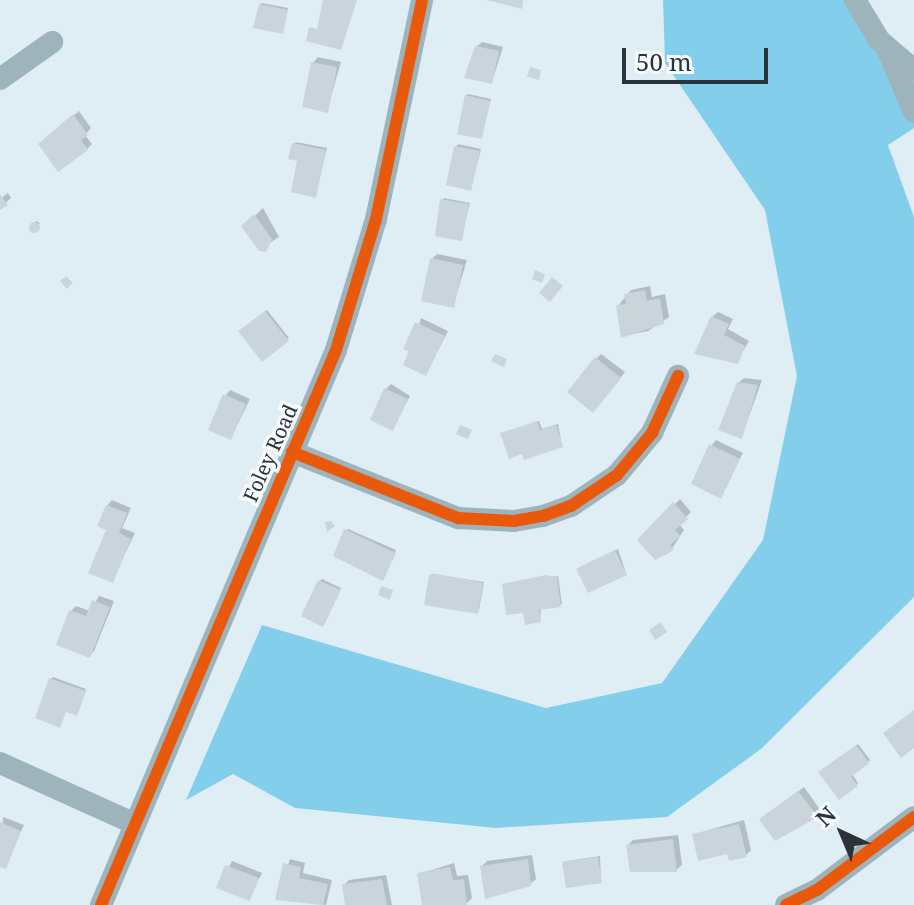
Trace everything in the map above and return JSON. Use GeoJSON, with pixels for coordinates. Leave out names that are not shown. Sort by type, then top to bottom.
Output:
{"type":"FeatureCollection","features":[{"type":"Feature","properties":{"kind":"street","name":"Foley Road"},"geometry":{"type":"LineString","coordinates":[[102,905],[133,823],[292,452],[360,281],[422,0]]}},
{"type":"Feature","properties":{"kind":"street"},"geometry":{"type":"LineString","coordinates":[[855,0],[886,46],[914,112]]}},
{"type":"Feature","properties":{"kind":"street"},"geometry":{"type":"LineString","coordinates":[[0,79],[52,42]]}},
{"type":"Feature","properties":{"kind":"street"},"geometry":{"type":"LineString","coordinates":[[886,46],[914,70]]}},
{"type":"Feature","properties":{"kind":"street"},"geometry":{"type":"LineString","coordinates":[[292,452],[458,518],[514,521],[543,516],[571,506],[617,475],[652,433],[678,376]]}},
{"type":"Feature","properties":{"kind":"street"},"geometry":{"type":"LineString","coordinates":[[0,763],[133,823]]}},
{"type":"Feature","properties":{"kind":"street"},"geometry":{"type":"LineString","coordinates":[[786,905],[817,890],[914,817]]}},
{"type":"Feature","properties":{"kind":"shaded area"},"geometry":{"type":"Polygon","coordinates":[[[663,0],[855,0],[914,70],[914,128],[888,145],[914,217],[914,597],[761,749],[667,817],[496,828],[295,808],[233,774],[186,800],[262,625],[546,708],[662,683],[763,540],[797,376],[765,210],[665,63],[663,0]]]}},
{"type":"Feature","properties":{"kind":"building"},"geometry":{"type":"Polygon","coordinates":[[[323,0],[357,0],[341,50],[306,41],[309,27],[317,29],[323,0]]]}},
{"type":"Feature","properties":{"kind":"building"},"geometry":{"type":"Polygon","coordinates":[[[486,0],[523,0],[522,9],[486,0]]]}},
{"type":"Feature","properties":{"kind":"building"},"geometry":{"type":"Polygon","coordinates":[[[259,4],[288,10],[283,34],[253,28],[259,4]]]}},
{"type":"Feature","properties":{"kind":"building"},"geometry":{"type":"Polygon","coordinates":[[[475,46],[499,51],[492,84],[464,78],[475,46]]]}},
{"type":"Feature","properties":{"kind":"building"},"geometry":{"type":"Polygon","coordinates":[[[311,62],[337,67],[328,113],[302,107],[311,62]]]}},
{"type":"Feature","properties":{"kind":"building"},"geometry":{"type":"Polygon","coordinates":[[[530,67],[541,70],[539,80],[527,77],[530,67]]]}},
{"type":"Feature","properties":{"kind":"building"},"geometry":{"type":"Polygon","coordinates":[[[465,95],[490,101],[482,139],[457,134],[465,95]]]}},
{"type":"Feature","properties":{"kind":"building"},"geometry":{"type":"Polygon","coordinates":[[[73,114],[88,135],[81,140],[88,150],[58,172],[38,144],[73,114]]]}},
{"type":"Feature","properties":{"kind":"building"},"geometry":{"type":"Polygon","coordinates":[[[292,143],[326,150],[316,198],[291,192],[297,161],[288,159],[292,143]]]}},
{"type":"Feature","properties":{"kind":"building"},"geometry":{"type":"Polygon","coordinates":[[[454,146],[480,151],[471,191],[446,185],[454,146]]]}},
{"type":"Feature","properties":{"kind":"building"},"geometry":{"type":"Polygon","coordinates":[[[0,194],[8,205],[0,210],[0,194]]]}},
{"type":"Feature","properties":{"kind":"building"},"geometry":{"type":"Polygon","coordinates":[[[440,199],[469,204],[462,241],[435,236],[440,199]]]}},
{"type":"Feature","properties":{"kind":"building"},"geometry":{"type":"Polygon","coordinates":[[[254,214],[272,239],[266,252],[259,251],[241,226],[254,214]]]}},
{"type":"Feature","properties":{"kind":"building"},"geometry":{"type":"Polygon","coordinates":[[[34,222],[39,227],[34,232],[29,227],[34,222]]]}},
{"type":"Feature","properties":{"kind":"building"},"geometry":{"type":"Polygon","coordinates":[[[430,258],[463,265],[454,308],[421,301],[430,258]]]}},
{"type":"Feature","properties":{"kind":"building"},"geometry":{"type":"Polygon","coordinates":[[[535,270],[545,274],[542,283],[532,279],[535,270]]]}},
{"type":"Feature","properties":{"kind":"building"},"geometry":{"type":"Polygon","coordinates":[[[66,276],[73,283],[67,289],[60,281],[66,276]]]}},
{"type":"Feature","properties":{"kind":"building"},"geometry":{"type":"Polygon","coordinates":[[[552,277],[563,286],[550,302],[539,293],[552,277]]]}},
{"type":"Feature","properties":{"kind":"building"},"geometry":{"type":"Polygon","coordinates":[[[645,290],[647,301],[660,298],[664,324],[621,338],[616,305],[626,304],[624,294],[645,290]]]}},
{"type":"Feature","properties":{"kind":"building"},"geometry":{"type":"Polygon","coordinates":[[[265,311],[289,341],[262,362],[238,331],[265,311]]]}},
{"type":"Feature","properties":{"kind":"building"},"geometry":{"type":"Polygon","coordinates":[[[711,316],[729,324],[724,335],[745,346],[738,364],[694,354],[711,316]]]}},
{"type":"Feature","properties":{"kind":"building"},"geometry":{"type":"Polygon","coordinates":[[[415,322],[445,336],[426,376],[403,365],[409,351],[403,349],[415,322]]]}},
{"type":"Feature","properties":{"kind":"building"},"geometry":{"type":"Polygon","coordinates":[[[495,354],[507,359],[504,367],[491,361],[495,354]]]}},
{"type":"Feature","properties":{"kind":"building"},"geometry":{"type":"Polygon","coordinates":[[[595,357],[621,378],[593,413],[567,392],[595,357]]]}},
{"type":"Feature","properties":{"kind":"building"},"geometry":{"type":"Polygon","coordinates":[[[737,382],[758,385],[742,439],[718,430],[737,382]]]}},
{"type":"Feature","properties":{"kind":"building"},"geometry":{"type":"Polygon","coordinates":[[[384,388],[408,399],[393,431],[370,420],[384,388]]]}},
{"type":"Feature","properties":{"kind":"building"},"geometry":{"type":"Polygon","coordinates":[[[223,394],[246,404],[231,440],[208,430],[223,394]]]}},
{"type":"Feature","properties":{"kind":"building"},"geometry":{"type":"Polygon","coordinates":[[[537,421],[540,430],[556,425],[563,447],[524,460],[522,454],[509,459],[500,433],[537,421]]]}},
{"type":"Feature","properties":{"kind":"building"},"geometry":{"type":"Polygon","coordinates":[[[460,425],[472,430],[468,439],[456,434],[460,425]]]}},
{"type":"Feature","properties":{"kind":"building"},"geometry":{"type":"Polygon","coordinates":[[[709,444],[740,459],[721,499],[691,484],[709,444]]]}},
{"type":"Feature","properties":{"kind":"building"},"geometry":{"type":"Polygon","coordinates":[[[673,502],[688,519],[675,530],[680,536],[670,545],[674,550],[655,560],[637,540],[673,502]]]}},
{"type":"Feature","properties":{"kind":"building"},"geometry":{"type":"Polygon","coordinates":[[[106,505],[127,513],[119,533],[131,539],[113,583],[88,573],[106,530],[97,526],[106,505]]]}},
{"type":"Feature","properties":{"kind":"building"},"geometry":{"type":"Polygon","coordinates":[[[331,521],[335,526],[327,532],[325,522],[331,521]]]}},
{"type":"Feature","properties":{"kind":"building"},"geometry":{"type":"Polygon","coordinates":[[[344,529],[396,553],[383,581],[333,556],[344,529]]]}},
{"type":"Feature","properties":{"kind":"building"},"geometry":{"type":"Polygon","coordinates":[[[615,550],[627,575],[588,593],[576,569],[615,550]]]}},
{"type":"Feature","properties":{"kind":"building"},"geometry":{"type":"Polygon","coordinates":[[[429,575],[483,583],[478,614],[424,605],[429,575]]]}},
{"type":"Feature","properties":{"kind":"building"},"geometry":{"type":"Polygon","coordinates":[[[546,575],[557,577],[561,607],[539,610],[541,622],[525,625],[523,613],[506,615],[502,584],[546,575]]]}},
{"type":"Feature","properties":{"kind":"building"},"geometry":{"type":"Polygon","coordinates":[[[318,580],[341,590],[323,627],[301,616],[318,580]]]}},
{"type":"Feature","properties":{"kind":"building"},"geometry":{"type":"Polygon","coordinates":[[[381,586],[393,590],[390,600],[378,595],[381,586]]]}},
{"type":"Feature","properties":{"kind":"building"},"geometry":{"type":"Polygon","coordinates":[[[92,600],[110,607],[90,658],[56,645],[69,610],[86,616],[92,600]]]}},
{"type":"Feature","properties":{"kind":"building"},"geometry":{"type":"Polygon","coordinates":[[[661,622],[667,632],[655,640],[649,630],[661,622]]]}},
{"type":"Feature","properties":{"kind":"building"},"geometry":{"type":"Polygon","coordinates":[[[49,678],[86,691],[77,716],[66,712],[60,728],[35,718],[49,678]]]}},
{"type":"Feature","properties":{"kind":"building"},"geometry":{"type":"Polygon","coordinates":[[[914,710],[914,748],[901,758],[883,733],[914,710]]]}},
{"type":"Feature","properties":{"kind":"building"},"geometry":{"type":"Polygon","coordinates":[[[856,745],[869,763],[851,777],[858,786],[839,800],[818,772],[856,745]]]}},
{"type":"Feature","properties":{"kind":"building"},"geometry":{"type":"Polygon","coordinates":[[[798,791],[818,817],[775,841],[759,819],[798,791]]]}},
{"type":"Feature","properties":{"kind":"building"},"geometry":{"type":"Polygon","coordinates":[[[0,822],[21,831],[6,869],[0,867],[0,822]]]}},
{"type":"Feature","properties":{"kind":"building"},"geometry":{"type":"Polygon","coordinates":[[[739,824],[747,857],[729,861],[727,854],[698,861],[692,834],[739,824]]]}},
{"type":"Feature","properties":{"kind":"building"},"geometry":{"type":"Polygon","coordinates":[[[673,839],[677,872],[630,872],[626,845],[673,839]]]}},
{"type":"Feature","properties":{"kind":"building"},"geometry":{"type":"Polygon","coordinates":[[[598,857],[602,883],[566,888],[562,862],[598,857]]]}},
{"type":"Feature","properties":{"kind":"building"},"geometry":{"type":"Polygon","coordinates":[[[528,859],[531,886],[485,899],[480,866],[528,859]]]}},
{"type":"Feature","properties":{"kind":"building"},"geometry":{"type":"Polygon","coordinates":[[[283,863],[301,867],[299,878],[328,884],[323,905],[275,900],[283,863]]]}},
{"type":"Feature","properties":{"kind":"building"},"geometry":{"type":"Polygon","coordinates":[[[225,865],[259,878],[250,901],[216,888],[225,865]]]}},
{"type":"Feature","properties":{"kind":"building"},"geometry":{"type":"Polygon","coordinates":[[[450,867],[453,880],[464,879],[467,905],[422,905],[417,873],[450,867]]]}},
{"type":"Feature","properties":{"kind":"building"},"geometry":{"type":"Polygon","coordinates":[[[382,879],[387,905],[345,905],[342,884],[382,879]]]}},
{"type":"Feature","properties":{"kind":"cycle path"},"geometry":{"type":"LineString","coordinates":[[101,905],[336,350],[376,219],[422,0]]}},
{"type":"Feature","properties":{"kind":"cycle path"},"geometry":{"type":"LineString","coordinates":[[292,452],[458,518],[514,521],[543,516],[571,506],[617,475],[652,433],[678,376]]}},
{"type":"Feature","properties":{"kind":"cycle path"},"geometry":{"type":"LineString","coordinates":[[786,905],[817,890],[914,817]]}}]}
